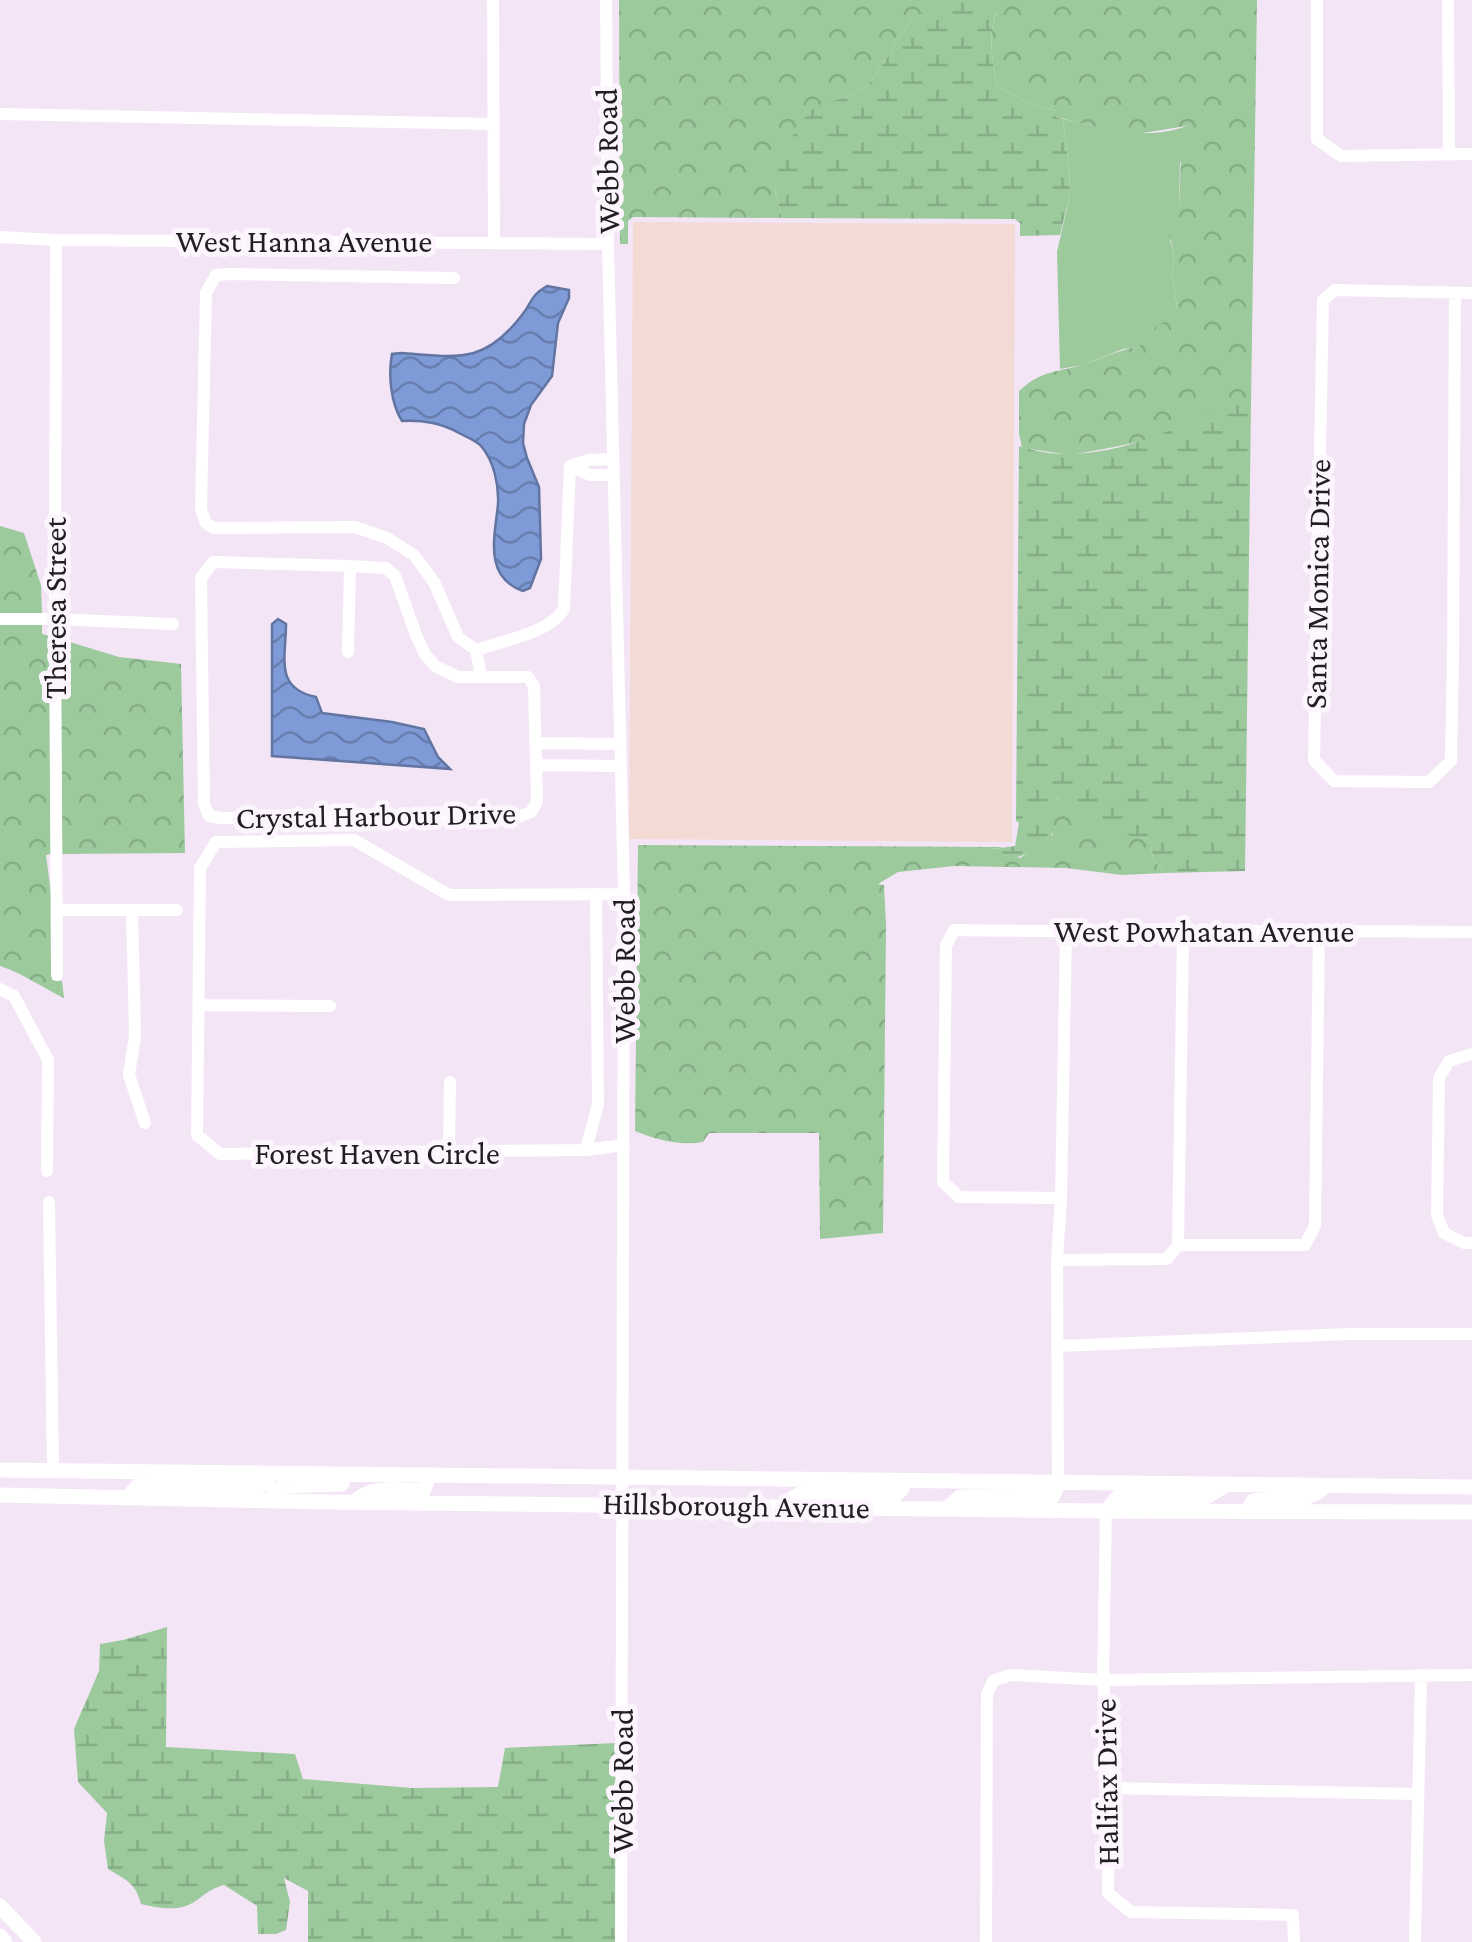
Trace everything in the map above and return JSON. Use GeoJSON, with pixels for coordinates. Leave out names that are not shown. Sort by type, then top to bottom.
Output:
{"type":"FeatureCollection","features":[{"type":"Feature","properties":{"kind":"main road","name":"Hillsborough Avenue"},"geometry":{"type":"LineString","coordinates":[[0,1470],[1472,1487]]}},
{"type":"Feature","properties":{"kind":"main road"},"geometry":{"type":"LineString","coordinates":[[3,1495],[25,1481],[96,1481],[114,1472]]}},
{"type":"Feature","properties":{"kind":"main road"},"geometry":{"type":"LineString","coordinates":[[128,1497],[138,1486],[257,1487],[270,1474]]}},
{"type":"Feature","properties":{"kind":"main road"},"geometry":{"type":"LineString","coordinates":[[269,1500],[282,1486],[342,1484],[370,1475]]}},
{"type":"Feature","properties":{"kind":"main road"},"geometry":{"type":"LineString","coordinates":[[356,1502],[364,1493],[423,1490],[428,1476]]}},
{"type":"Feature","properties":{"kind":"main road"},"geometry":{"type":"LineString","coordinates":[[789,1506],[792,1498],[800,1494],[897,1494],[904,1481]]}},
{"type":"Feature","properties":{"kind":"main road"},"geometry":{"type":"LineString","coordinates":[[948,1508],[960,1497],[1053,1496],[1058,1483]]}},
{"type":"Feature","properties":{"kind":"main road"},"geometry":{"type":"LineString","coordinates":[[1106,1511],[1118,1497],[1206,1497],[1226,1485]]}},
{"type":"Feature","properties":{"kind":"main road"},"geometry":{"type":"LineString","coordinates":[[1247,1511],[1253,1501],[1308,1497],[1325,1486]]}},
{"type":"Feature","properties":{"kind":"main road","name":"Hillsborough Avenue"},"geometry":{"type":"LineString","coordinates":[[3,1495],[1106,1511],[1472,1512]]}},
{"type":"Feature","properties":{"kind":"main road"},"geometry":{"type":"LineString","coordinates":[[0,1906],[34,1942]]}},
{"type":"Feature","properties":{"kind":"main road"},"geometry":{"type":"LineString","coordinates":[[0,1936],[5,1942]]}},
{"type":"Feature","properties":{"kind":"street"},"geometry":{"type":"LineString","coordinates":[[494,0],[494,242]]}},
{"type":"Feature","properties":{"kind":"street","name":"Webb Road"},"geometry":{"type":"LineString","coordinates":[[606,0],[624,894],[621,1942]]}},
{"type":"Feature","properties":{"kind":"street"},"geometry":{"type":"LineString","coordinates":[[1317,0],[1317,139],[1341,156],[1472,154]]}},
{"type":"Feature","properties":{"kind":"street"},"geometry":{"type":"LineString","coordinates":[[1448,0],[1448,155]]}},
{"type":"Feature","properties":{"kind":"street"},"geometry":{"type":"LineString","coordinates":[[0,114],[493,124]]}},
{"type":"Feature","properties":{"kind":"street","name":"West Hanna Avenue"},"geometry":{"type":"LineString","coordinates":[[0,237],[608,244]]}},
{"type":"Feature","properties":{"kind":"street","name":"Theresa Street"},"geometry":{"type":"LineString","coordinates":[[56,240],[58,975]]}},
{"type":"Feature","properties":{"kind":"street"},"geometry":{"type":"LineString","coordinates":[[454,278],[216,276],[206,293],[200,510],[213,528],[355,527],[387,538],[414,555],[434,582],[458,637],[476,650],[480,676]]}},
{"type":"Feature","properties":{"kind":"street","name":"Santa Monica Drive"},"geometry":{"type":"LineString","coordinates":[[1454,293],[1335,290],[1323,300],[1314,760],[1334,781],[1429,782],[1450,761],[1454,657]]}},
{"type":"Feature","properties":{"kind":"street"},"geometry":{"type":"LineString","coordinates":[[1472,292],[1454,293],[1454,657],[1472,657]]}},
{"type":"Feature","properties":{"kind":"street"},"geometry":{"type":"LineString","coordinates":[[570,466],[613,459]]}},
{"type":"Feature","properties":{"kind":"street"},"geometry":{"type":"LineString","coordinates":[[476,650],[544,628],[558,620],[564,609],[570,466]]}},
{"type":"Feature","properties":{"kind":"street"},"geometry":{"type":"LineString","coordinates":[[570,466],[590,476],[614,475]]}},
{"type":"Feature","properties":{"kind":"street","name":"Crystal Harbour Drive"},"geometry":{"type":"LineString","coordinates":[[213,562],[350,566],[386,568],[395,576],[416,635],[435,666],[458,677],[528,677],[534,686],[538,802],[531,812],[518,817],[209,816],[204,804],[200,578],[213,562]]}},
{"type":"Feature","properties":{"kind":"street"},"geometry":{"type":"LineString","coordinates":[[348,652],[350,566]]}},
{"type":"Feature","properties":{"kind":"street"},"geometry":{"type":"LineString","coordinates":[[0,620],[173,624]]}},
{"type":"Feature","properties":{"kind":"street"},"geometry":{"type":"LineString","coordinates":[[536,743],[620,744]]}},
{"type":"Feature","properties":{"kind":"street","name":"Crystal Harbour Drive"},"geometry":{"type":"LineString","coordinates":[[536,766],[621,766]]}},
{"type":"Feature","properties":{"kind":"street","name":"Forest Haven Circle"},"geometry":{"type":"LineString","coordinates":[[624,894],[449,895],[354,840],[216,842],[200,868],[198,1005],[198,1135],[220,1154],[586,1150],[624,1145]]}},
{"type":"Feature","properties":{"kind":"street"},"geometry":{"type":"LineString","coordinates":[[586,1150],[598,1104],[596,894]]}},
{"type":"Feature","properties":{"kind":"street"},"geometry":{"type":"LineString","coordinates":[[57,910],[178,910]]}},
{"type":"Feature","properties":{"kind":"street"},"geometry":{"type":"LineString","coordinates":[[132,910],[135,1036],[129,1074],[145,1123]]}},
{"type":"Feature","properties":{"kind":"street","name":"West Powhatan Avenue"},"geometry":{"type":"LineString","coordinates":[[1061,1198],[959,1197],[943,1182],[946,946],[954,930],[1472,932]]}},
{"type":"Feature","properties":{"kind":"street"},"geometry":{"type":"LineString","coordinates":[[1178,1245],[1305,1244],[1315,1226],[1319,930]]}},
{"type":"Feature","properties":{"kind":"street"},"geometry":{"type":"LineString","coordinates":[[1058,1483],[1057,1260],[1066,932]]}},
{"type":"Feature","properties":{"kind":"street"},"geometry":{"type":"LineString","coordinates":[[1057,1260],[1167,1259],[1178,1245],[1184,933]]}},
{"type":"Feature","properties":{"kind":"street"},"geometry":{"type":"LineString","coordinates":[[0,989],[14,996],[48,1060],[48,1171]]}},
{"type":"Feature","properties":{"kind":"street"},"geometry":{"type":"LineString","coordinates":[[198,1005],[330,1006]]}},
{"type":"Feature","properties":{"kind":"street"},"geometry":{"type":"LineString","coordinates":[[1472,1054],[1449,1061],[1439,1078],[1437,1215],[1444,1233],[1472,1243]]}},
{"type":"Feature","properties":{"kind":"street"},"geometry":{"type":"LineString","coordinates":[[449,1153],[450,1082]]}},
{"type":"Feature","properties":{"kind":"street"},"geometry":{"type":"LineString","coordinates":[[49,1202],[53,1470]]}},
{"type":"Feature","properties":{"kind":"street"},"geometry":{"type":"LineString","coordinates":[[1057,1346],[1348,1334],[1472,1334]]}},
{"type":"Feature","properties":{"kind":"street","name":"Halifax Drive"},"geometry":{"type":"LineString","coordinates":[[1106,1511],[1103,1680],[1110,1788],[1108,1893],[1131,1912],[1293,1915],[1294,1942]]}},
{"type":"Feature","properties":{"kind":"street"},"geometry":{"type":"LineString","coordinates":[[986,1942],[987,1694],[993,1681],[1010,1675],[1103,1680],[1472,1675]]}},
{"type":"Feature","properties":{"kind":"street"},"geometry":{"type":"LineString","coordinates":[[1415,1942],[1421,1675]]}},
{"type":"Feature","properties":{"kind":"street"},"geometry":{"type":"LineString","coordinates":[[1110,1788],[1418,1794]]}},
{"type":"Feature","properties":{"kind":"shaded area"},"geometry":{"type":"Polygon","coordinates":[[[633,222],[1015,224],[1012,842],[629,839],[633,222]]]}},
{"type":"Feature","properties":{"kind":"green space"},"geometry":{"type":"Polygon","coordinates":[[[619,0],[1257,0],[1251,404],[1227,403],[1153,439],[1114,447],[1071,455],[1022,448],[1019,391],[1043,375],[1139,347],[1156,327],[1174,315],[1174,251],[1169,234],[1179,206],[1182,136],[1192,125],[1131,135],[1056,117],[1056,111],[1024,101],[997,86],[991,40],[996,12],[913,17],[871,82],[850,96],[815,107],[774,187],[782,218],[633,217],[628,221],[628,244],[620,244],[619,0]]]}},
{"type":"Feature","properties":{"kind":"green space"},"geometry":{"type":"Polygon","coordinates":[[[948,1],[977,3],[996,11],[991,39],[997,86],[1024,101],[1056,111],[1056,117],[1063,119],[1070,194],[1060,235],[1020,236],[1020,223],[1015,219],[782,218],[774,187],[779,164],[797,127],[815,106],[850,96],[871,82],[913,17],[948,1]]]}},
{"type":"Feature","properties":{"kind":"green space"},"geometry":{"type":"Polygon","coordinates":[[[1063,119],[1143,133],[1192,124],[1180,164],[1179,207],[1170,240],[1177,306],[1174,315],[1139,347],[1060,369],[1057,252],[1070,194],[1063,119]]]}},
{"type":"Feature","properties":{"kind":"green space"},"geometry":{"type":"Polygon","coordinates":[[[1228,402],[1251,404],[1245,871],[1165,873],[1153,859],[1150,839],[1113,830],[1059,798],[1053,799],[1045,815],[1053,839],[1051,854],[1039,856],[1029,852],[1003,860],[987,856],[987,850],[1015,846],[1019,823],[1019,446],[1072,454],[1099,451],[1153,437],[1228,402]]]}},
{"type":"Feature","properties":{"kind":"green space"},"geometry":{"type":"Polygon","coordinates":[[[0,526],[24,533],[41,585],[42,613],[0,613],[0,526]]]}},
{"type":"Feature","properties":{"kind":"green space"},"geometry":{"type":"Polygon","coordinates":[[[0,625],[42,625],[42,634],[50,636],[51,854],[46,855],[52,901],[52,980],[62,981],[64,998],[0,966],[0,625]]]}},
{"type":"Feature","properties":{"kind":"green space"},"geometry":{"type":"Polygon","coordinates":[[[60,639],[119,657],[181,664],[185,853],[62,854],[60,639]]]}},
{"type":"Feature","properties":{"kind":"green space"},"geometry":{"type":"Polygon","coordinates":[[[1060,798],[1115,829],[1150,839],[1153,859],[1165,873],[1122,875],[1066,868],[954,866],[898,872],[878,884],[884,885],[886,925],[883,1233],[820,1239],[819,1133],[709,1133],[703,1142],[686,1143],[635,1131],[638,845],[1004,847],[988,850],[1020,858],[1053,835],[1045,812],[1053,799],[1060,798]]]}},
{"type":"Feature","properties":{"kind":"green space"},"geometry":{"type":"Polygon","coordinates":[[[167,1627],[166,1747],[295,1754],[303,1779],[412,1788],[498,1787],[505,1748],[617,1743],[616,1942],[308,1942],[308,1891],[284,1878],[290,1902],[286,1930],[276,1934],[258,1934],[257,1906],[224,1885],[181,1907],[141,1904],[133,1887],[108,1869],[104,1841],[107,1813],[78,1782],[74,1729],[99,1671],[100,1644],[167,1627]]]}},
{"type":"Feature","properties":{"kind":"water"},"geometry":{"type":"Polygon","coordinates":[[[547,286],[569,290],[569,298],[558,323],[552,376],[531,405],[524,424],[523,443],[539,487],[541,559],[530,588],[523,591],[510,585],[497,566],[494,542],[498,489],[486,452],[447,427],[402,421],[393,398],[391,362],[392,354],[454,356],[482,350],[508,331],[547,286]]]}},
{"type":"Feature","properties":{"kind":"water"},"geometry":{"type":"Polygon","coordinates":[[[278,619],[286,624],[284,660],[288,679],[303,693],[316,697],[322,713],[424,729],[438,757],[450,769],[272,756],[272,624],[278,619]]]}}]}
